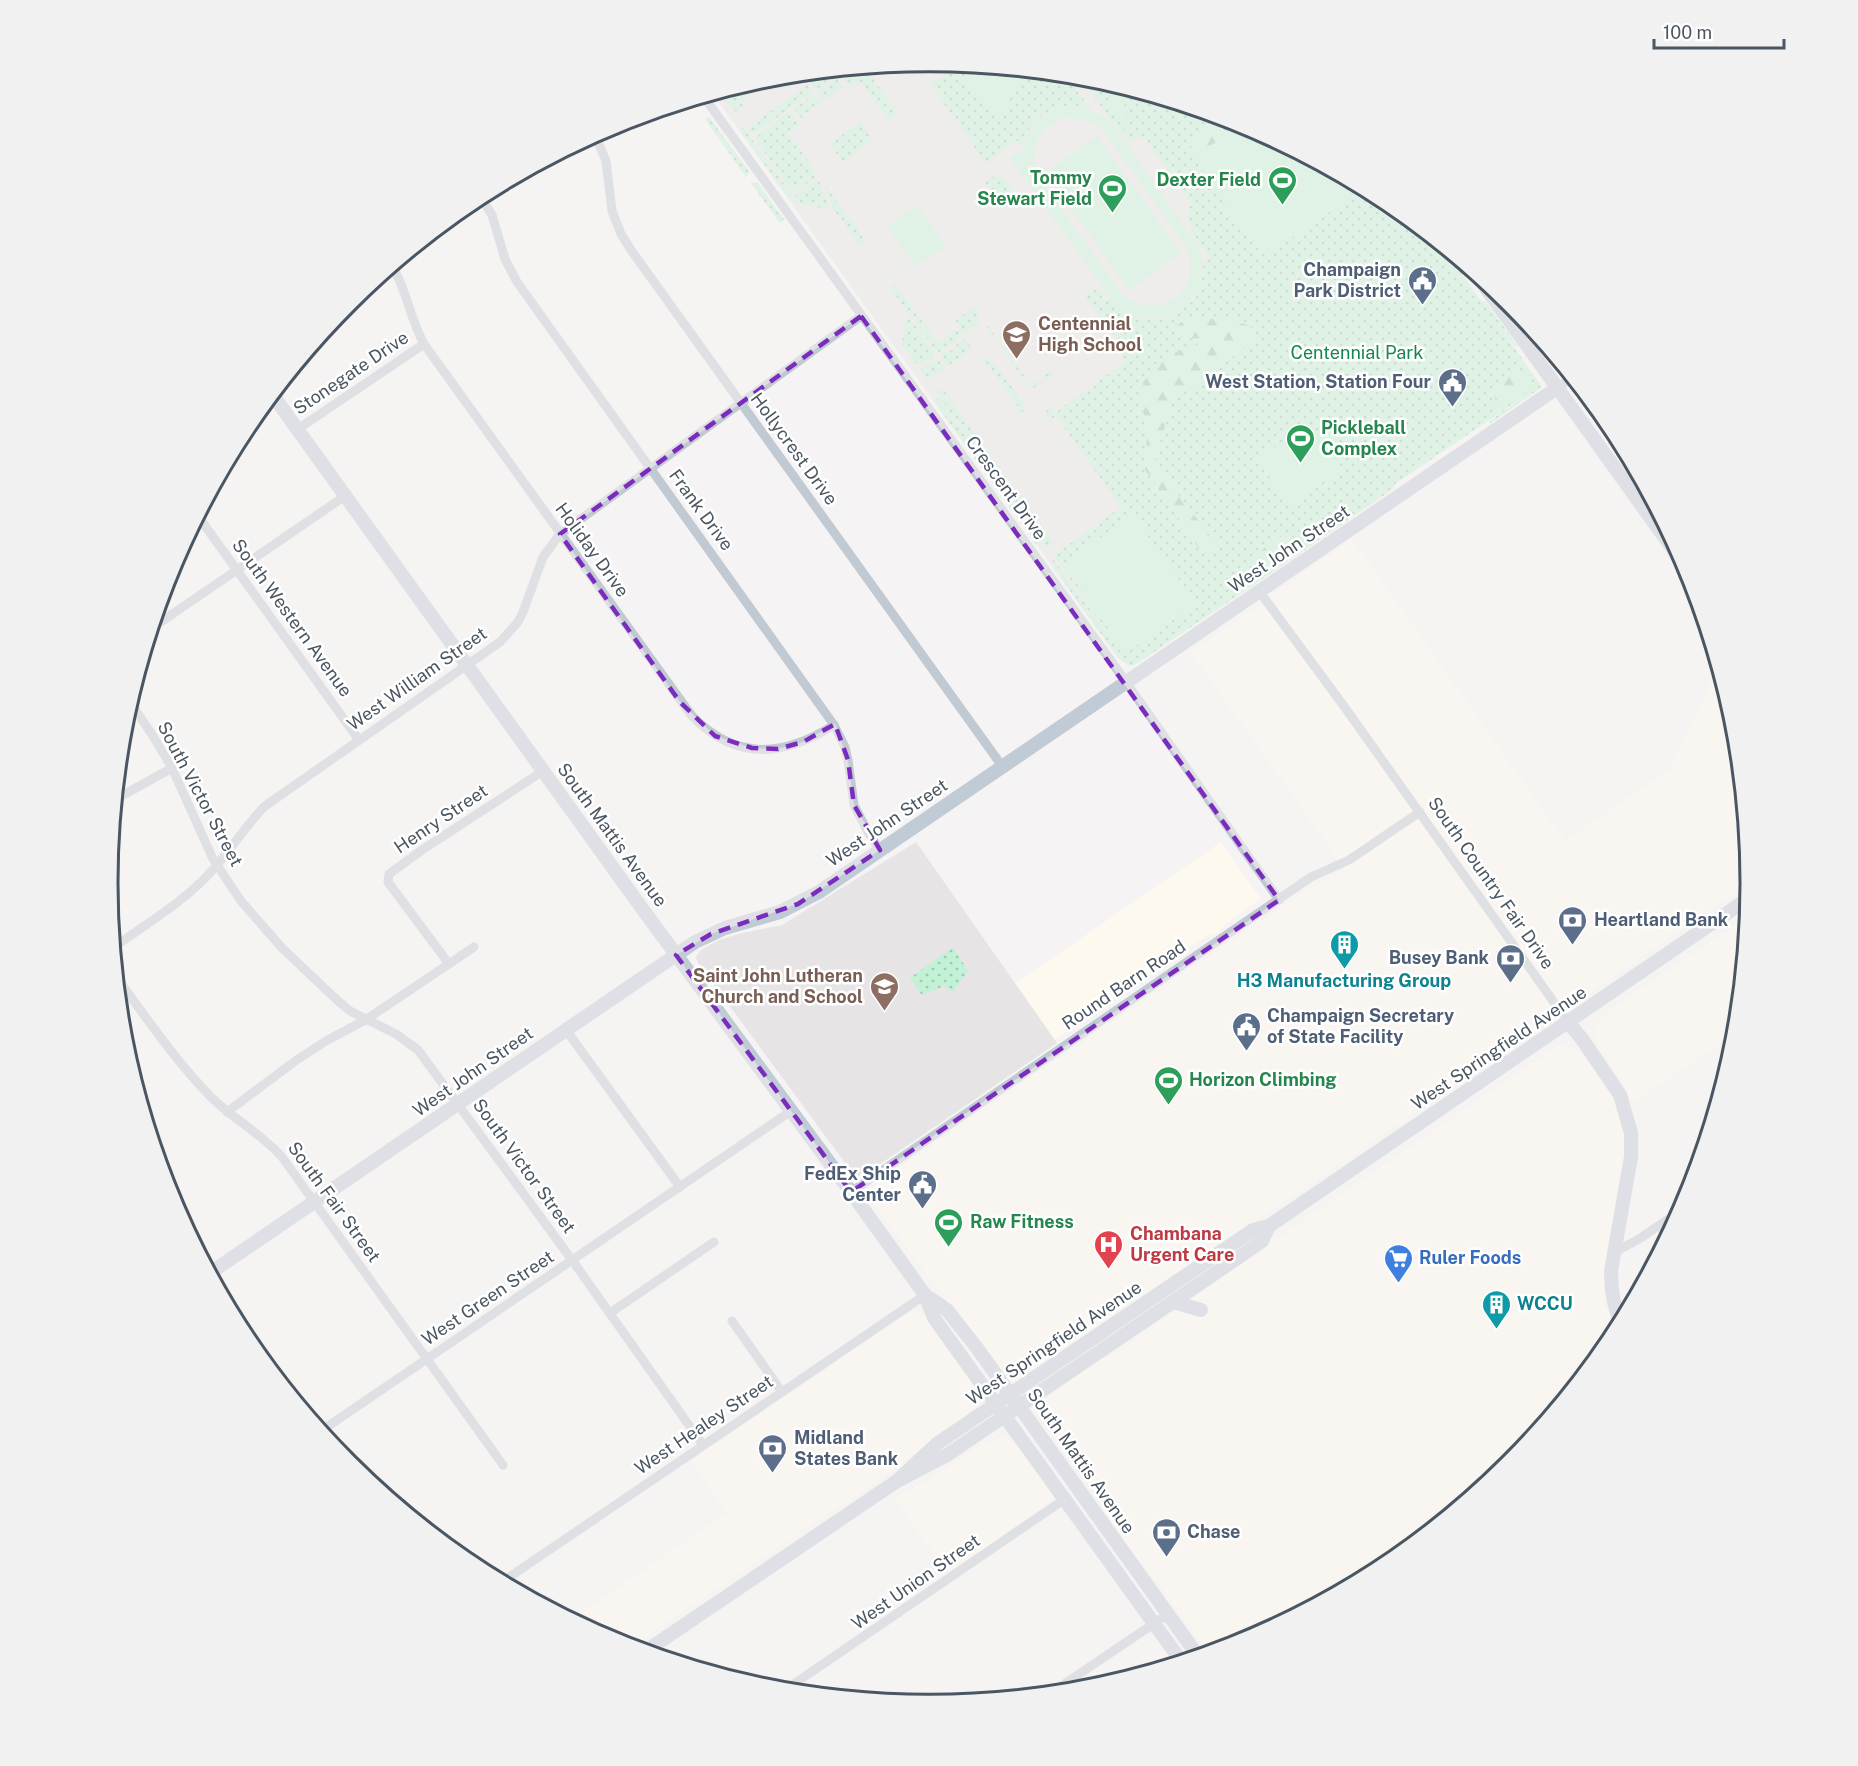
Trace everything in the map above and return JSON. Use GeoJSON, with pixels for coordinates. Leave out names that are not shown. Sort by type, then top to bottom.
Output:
{"type":"FeatureCollection","features":[{"type":"Feature","properties":{"kind":"main road"},"geometry":{"type":"LineString","coordinates":[[1500,308],[1658,528]]}},
{"type":"Feature","properties":{"kind":"main road","name":"West John Street"},"geometry":{"type":"LineString","coordinates":[[216,1269],[676,955],[724,928],[765,918],[819,892],[1557,388]]}},
{"type":"Feature","properties":{"kind":"main road","name":"South Mattis Avenue"},"geometry":{"type":"LineString","coordinates":[[278,401],[676,955],[925,1295],[934,1318],[1177,1655]]}},
{"type":"Feature","properties":{"kind":"main road","name":"West Springfield Avenue"},"geometry":{"type":"LineString","coordinates":[[897,1481],[938,1443],[1011,1393],[1253,1230],[1269,1227],[1739,905]]}},
{"type":"Feature","properties":{"kind":"main road","name":"South Country Fair Drive"},"geometry":{"type":"LineString","coordinates":[[1568,1022],[1620,1095],[1631,1133],[1630,1167],[1613,1253],[1611,1289],[1617,1312]]}},
{"type":"Feature","properties":{"kind":"main road","name":"West Springfield Avenue"},"geometry":{"type":"LineString","coordinates":[[655,1646],[897,1481],[947,1455],[1173,1302],[1262,1241],[1269,1227]]}},
{"type":"Feature","properties":{"kind":"main road","name":"South Mattis Avenue"},"geometry":{"type":"LineString","coordinates":[[925,1295],[947,1310],[1011,1393],[1193,1650]]}},
{"type":"Feature","properties":{"kind":"main road"},"geometry":{"type":"LineString","coordinates":[[1173,1302],[1201,1310]]}},
{"type":"Feature","properties":{"kind":"street","name":"Crescent Drive"},"geometry":{"type":"LineString","coordinates":[[708,103],[1126,682],[1279,900]]}},
{"type":"Feature","properties":{"kind":"street","name":"Hollycrest Drive"},"geometry":{"type":"LineString","coordinates":[[598,143],[606,161],[612,211],[621,234],[631,250],[1002,766]]}},
{"type":"Feature","properties":{"kind":"street","name":"Frank Drive"},"geometry":{"type":"LineString","coordinates":[[485,205],[496,224],[505,259],[517,282],[834,725],[848,760],[854,805],[880,850]]}},
{"type":"Feature","properties":{"kind":"street","name":"Holiday Drive"},"geometry":{"type":"LineString","coordinates":[[395,272],[403,287],[415,328],[424,344],[680,702],[701,726],[715,736],[732,743],[752,748],[778,749],[803,742],[834,725]]}},
{"type":"Feature","properties":{"kind":"street","name":"West William Street"},"geometry":{"type":"LineString","coordinates":[[121,942],[190,891],[217,864],[265,806],[500,642],[518,622],[543,556],[560,534],[861,316]]}},
{"type":"Feature","properties":{"kind":"street","name":"Stonegate Drive"},"geometry":{"type":"LineString","coordinates":[[298,429],[424,344]]}},
{"type":"Feature","properties":{"kind":"street","name":"West John Street"},"geometry":{"type":"LineString","coordinates":[[1557,388],[1566,382]]}},
{"type":"Feature","properties":{"kind":"street"},"geometry":{"type":"LineString","coordinates":[[161,622],[345,496]]}},
{"type":"Feature","properties":{"kind":"street","name":"South Western Avenue"},"geometry":{"type":"LineString","coordinates":[[203,523],[359,740]]}},
{"type":"Feature","properties":{"kind":"street","name":"South Country Fair Drive"},"geometry":{"type":"LineString","coordinates":[[1259,591],[1420,812],[1568,1022]]}},
{"type":"Feature","properties":{"kind":"street","name":"South Victor Street"},"geometry":{"type":"LineString","coordinates":[[137,712],[172,768],[217,864],[240,901],[282,948],[350,1011],[396,1034],[418,1050],[572,1260],[703,1446]]}},
{"type":"Feature","properties":{"kind":"street"},"geometry":{"type":"LineString","coordinates":[[123,795],[172,768]]}},
{"type":"Feature","properties":{"kind":"street","name":"Henry Street"},"geometry":{"type":"LineString","coordinates":[[449,964],[388,882],[389,874],[543,771]]}},
{"type":"Feature","properties":{"kind":"street","name":"Round Barn Road"},"geometry":{"type":"LineString","coordinates":[[851,1192],[1311,877],[1349,860],[1420,812]]}},
{"type":"Feature","properties":{"kind":"street"},"geometry":{"type":"LineString","coordinates":[[227,1112],[298,1059],[367,1019],[474,947]]}},
{"type":"Feature","properties":{"kind":"street","name":"South Fair Street"},"geometry":{"type":"LineString","coordinates":[[125,988],[193,1078],[227,1112],[272,1146],[503,1465]]}},
{"type":"Feature","properties":{"kind":"street"},"geometry":{"type":"LineString","coordinates":[[567,1030],[680,1187]]}},
{"type":"Feature","properties":{"kind":"street","name":"West Green Street"},"geometry":{"type":"LineString","coordinates":[[327,1427],[791,1111]]}},
{"type":"Feature","properties":{"kind":"street"},"geometry":{"type":"LineString","coordinates":[[1613,1253],[1665,1221]]}},
{"type":"Feature","properties":{"kind":"street"},"geometry":{"type":"LineString","coordinates":[[610,1314],[714,1242]]}},
{"type":"Feature","properties":{"kind":"street","name":"West Healey Street"},"geometry":{"type":"LineString","coordinates":[[510,1577],[925,1295]]}},
{"type":"Feature","properties":{"kind":"street"},"geometry":{"type":"LineString","coordinates":[[732,1321],[782,1392]]}},
{"type":"Feature","properties":{"kind":"street","name":"West Union Street"},"geometry":{"type":"LineString","coordinates":[[796,1682],[1065,1499]]}},
{"type":"Feature","properties":{"kind":"street"},"geometry":{"type":"LineString","coordinates":[[1067,1681],[1168,1614]]}},
{"type":"Feature","properties":{"kind":"highlighted area"},"geometry":{"type":"Polygon","coordinates":[[[861,316],[1279,900],[851,1192],[676,955],[711,934],[798,904],[880,850],[854,805],[848,760],[835,724],[803,742],[778,749],[752,748],[715,736],[680,702],[560,534],[861,316]]]}},
{"type":"Feature","properties":{"kind":"shaded area","name":"Centennial High School"},"geometry":{"type":"Polygon","coordinates":[[[929,72],[982,74],[1035,79],[1087,88],[1139,100],[1208,122],[1258,268],[1126,362],[1196,604],[1118,658],[718,100],[823,79],[929,72]]]}},
{"type":"Feature","properties":{"kind":"shaded area"},"geometry":{"type":"Polygon","coordinates":[[[1352,539],[1565,841],[1670,769],[1713,678],[1733,777],[1738,830],[1740,890],[1010,1386],[872,1201],[872,1192],[876,1184],[1309,888],[1343,871],[1327,843],[1191,653],[1352,539]]]}},
{"type":"Feature","properties":{"kind":"shaded area","name":"Saint John Lutheran Church and School"},"geometry":{"type":"Polygon","coordinates":[[[916,842],[1057,1043],[867,1173],[859,1176],[851,1171],[698,963],[696,957],[701,950],[719,940],[782,925],[916,842]]]}},
{"type":"Feature","properties":{"kind":"shaded area"},"geometry":{"type":"Polygon","coordinates":[[[1221,842],[1261,899],[1223,926],[1220,931],[1207,936],[1054,1040],[1014,984],[1221,842]]]}},
{"type":"Feature","properties":{"kind":"shaded area"},"geometry":{"type":"Polygon","coordinates":[[[1738,923],[1733,989],[1724,1041],[1634,1102],[1598,1044],[1595,1028],[1600,1017],[1738,923]]]}},
{"type":"Feature","properties":{"kind":"shaded area"},"geometry":{"type":"Polygon","coordinates":[[[1561,1045],[1574,1048],[1579,1052],[1610,1089],[1622,1112],[1627,1142],[1609,1246],[1603,1302],[1613,1317],[1572,1377],[1539,1418],[1464,1493],[1423,1526],[1380,1557],[1334,1585],[1288,1610],[1204,1646],[1109,1519],[1089,1484],[1050,1430],[1045,1420],[1046,1400],[1055,1390],[1085,1368],[1118,1352],[1224,1275],[1561,1045]]]}},
{"type":"Feature","properties":{"kind":"shaded area"},"geometry":{"type":"Polygon","coordinates":[[[916,1311],[925,1313],[975,1386],[978,1394],[977,1403],[961,1420],[915,1452],[902,1464],[641,1640],[579,1614],[727,1513],[691,1461],[909,1313],[916,1311]]]}},
{"type":"Feature","properties":{"kind":"shaded area"},"geometry":{"type":"Polygon","coordinates":[[[1004,1437],[1017,1444],[1052,1491],[1053,1496],[1049,1503],[947,1574],[895,1498],[931,1478],[986,1442],[1004,1437]]]}},
{"type":"Feature","properties":{"kind":"green space"},"geometry":{"type":"Polygon","coordinates":[[[948,73],[1035,79],[1073,86],[1090,108],[1068,106],[1048,112],[1032,125],[1022,144],[1019,145],[1019,141],[1016,141],[985,163],[962,129],[960,121],[957,122],[930,84],[948,73]]]}},
{"type":"Feature","properties":{"kind":"green space"},"geometry":{"type":"Polygon","coordinates":[[[964,73],[1020,78],[1000,120],[977,98],[964,73]]]}},
{"type":"Feature","properties":{"kind":"green space"},"geometry":{"type":"Polygon","coordinates":[[[870,75],[897,112],[896,115],[889,120],[860,81],[850,88],[843,77],[870,75]]]}},
{"type":"Feature","properties":{"kind":"green space"},"geometry":{"type":"Polygon","coordinates":[[[832,78],[816,90],[809,83],[812,81],[832,78]]]}},
{"type":"Feature","properties":{"kind":"green space"},"geometry":{"type":"Polygon","coordinates":[[[836,78],[843,87],[822,101],[817,92],[823,87],[825,89],[836,78]]]}},
{"type":"Feature","properties":{"kind":"green space"},"geometry":{"type":"Polygon","coordinates":[[[807,85],[811,93],[755,133],[747,128],[807,85]]]}},
{"type":"Feature","properties":{"kind":"green space","name":"Centennial Park"},"geometry":{"type":"Polygon","coordinates":[[[1088,88],[1100,93],[1101,91],[1139,100],[1190,115],[1239,134],[1288,156],[1380,209],[1457,268],[1517,345],[1516,348],[1499,326],[1542,387],[1491,423],[1488,422],[1535,389],[1395,484],[1393,489],[1248,589],[1246,586],[1246,590],[1138,663],[1130,666],[1118,658],[1053,567],[1053,559],[1124,655],[1055,557],[1121,507],[1056,416],[1049,420],[1046,412],[1051,406],[1056,412],[1125,362],[1122,352],[1125,349],[1086,298],[1086,293],[1098,289],[1101,293],[1104,291],[1106,294],[1101,298],[1104,302],[1109,298],[1130,315],[1142,319],[1164,318],[1186,307],[1196,297],[1194,295],[1202,280],[1203,263],[1210,258],[1191,232],[1193,230],[1191,224],[1186,217],[1191,214],[1188,208],[1192,205],[1144,137],[1141,139],[1139,136],[1130,142],[1127,138],[1125,139],[1088,88]]]}},
{"type":"Feature","properties":{"kind":"green space"},"geometry":{"type":"Polygon","coordinates":[[[753,92],[742,100],[744,107],[736,112],[726,98],[753,92]]]}},
{"type":"Feature","properties":{"kind":"green space"},"geometry":{"type":"Polygon","coordinates":[[[813,95],[820,103],[800,118],[794,109],[813,95]]]}},
{"type":"Feature","properties":{"kind":"green space"},"geometry":{"type":"Polygon","coordinates":[[[1124,97],[1126,124],[1130,129],[1125,131],[1124,125],[1106,103],[1124,97]]]}},
{"type":"Feature","properties":{"kind":"green space"},"geometry":{"type":"Polygon","coordinates":[[[1067,106],[1085,108],[1095,111],[1110,121],[1198,245],[1202,265],[1200,282],[1193,297],[1181,308],[1167,315],[1150,318],[1132,314],[1115,304],[1010,158],[1019,151],[1022,154],[1027,136],[1036,122],[1058,108],[1067,106]],[[1067,118],[1057,121],[1043,132],[1038,139],[1034,156],[1037,175],[1123,295],[1138,303],[1152,306],[1166,303],[1178,296],[1186,287],[1190,274],[1190,259],[1184,244],[1102,129],[1086,120],[1067,118]]]}},
{"type":"Feature","properties":{"kind":"green space"},"geometry":{"type":"Polygon","coordinates":[[[788,112],[799,125],[788,133],[816,172],[815,178],[794,192],[755,138],[788,112]]]}},
{"type":"Feature","properties":{"kind":"green space"},"geometry":{"type":"Polygon","coordinates":[[[709,117],[749,171],[746,177],[705,119],[709,117]]]}},
{"type":"Feature","properties":{"kind":"green space"},"geometry":{"type":"Polygon","coordinates":[[[860,122],[873,140],[843,162],[830,144],[860,122]]]}},
{"type":"Feature","properties":{"kind":"green space"},"geometry":{"type":"Polygon","coordinates":[[[1209,123],[1240,134],[1231,136],[1191,154],[1191,137],[1209,123]]]}},
{"type":"Feature","properties":{"kind":"green space"},"geometry":{"type":"Polygon","coordinates":[[[742,126],[800,206],[789,199],[742,133],[742,126]]]}},
{"type":"Feature","properties":{"kind":"green space","name":"Dexter Field"},"geometry":{"type":"Polygon","coordinates":[[[1240,135],[1288,156],[1355,194],[1302,232],[1271,250],[1258,249],[1235,220],[1191,154],[1231,136],[1240,135]]]}},
{"type":"Feature","properties":{"kind":"green space","name":"Tommy Stewart Field"},"geometry":{"type":"Polygon","coordinates":[[[1097,136],[1181,253],[1129,290],[1045,173],[1097,136]]]}},
{"type":"Feature","properties":{"kind":"green space"},"geometry":{"type":"Polygon","coordinates":[[[996,175],[1001,175],[1013,192],[1001,204],[985,182],[996,175]]]}},
{"type":"Feature","properties":{"kind":"green space"},"geometry":{"type":"Polygon","coordinates":[[[816,180],[819,181],[829,206],[828,209],[802,204],[795,196],[816,180]]]}},
{"type":"Feature","properties":{"kind":"green space"},"geometry":{"type":"Polygon","coordinates":[[[750,182],[758,183],[784,220],[780,223],[750,182]]]}},
{"type":"Feature","properties":{"kind":"green space"},"geometry":{"type":"Polygon","coordinates":[[[826,186],[866,242],[862,246],[833,209],[826,186]]]}},
{"type":"Feature","properties":{"kind":"green space"},"geometry":{"type":"Polygon","coordinates":[[[917,205],[946,246],[916,267],[887,226],[917,205]]]}},
{"type":"Feature","properties":{"kind":"green space"},"geometry":{"type":"Polygon","coordinates":[[[895,284],[938,343],[956,330],[962,336],[940,352],[936,351],[915,322],[917,320],[912,314],[910,315],[891,289],[895,284]]]}},
{"type":"Feature","properties":{"kind":"green space"},"geometry":{"type":"Polygon","coordinates":[[[975,306],[980,312],[979,323],[965,334],[955,321],[975,306]]]}},
{"type":"Feature","properties":{"kind":"green space"},"geometry":{"type":"Polygon","coordinates":[[[909,317],[934,352],[933,356],[921,365],[917,365],[902,345],[906,319],[909,317]]]}},
{"type":"Feature","properties":{"kind":"green space"},"geometry":{"type":"Polygon","coordinates":[[[1187,318],[1232,320],[1251,326],[1254,341],[1172,402],[1155,460],[1157,467],[1219,547],[1216,553],[1207,558],[1144,468],[1148,426],[1140,403],[1143,382],[1168,355],[1203,343],[1201,338],[1183,339],[1171,330],[1187,318]]]}},
{"type":"Feature","properties":{"kind":"green space"},"geometry":{"type":"Polygon","coordinates":[[[987,325],[1030,384],[1036,380],[1039,384],[1045,379],[1043,376],[1052,370],[1055,374],[1034,388],[1029,387],[987,325]]]}},
{"type":"Feature","properties":{"kind":"green space"},"geometry":{"type":"Polygon","coordinates":[[[964,339],[972,349],[948,366],[942,359],[942,354],[958,347],[956,344],[964,339]]]}},
{"type":"Feature","properties":{"kind":"green space"},"geometry":{"type":"Polygon","coordinates":[[[987,358],[994,362],[1024,404],[1023,412],[1016,416],[1020,409],[985,361],[982,363],[980,361],[987,358]]]}},
{"type":"Feature","properties":{"kind":"green space"},"geometry":{"type":"Polygon","coordinates":[[[936,359],[945,368],[928,379],[921,371],[922,368],[936,359]]]}},
{"type":"Feature","properties":{"kind":"green space"},"geometry":{"type":"Polygon","coordinates":[[[1519,369],[1528,371],[1528,391],[1508,405],[1496,408],[1494,387],[1519,369]]]}},
{"type":"Feature","properties":{"kind":"green space"},"geometry":{"type":"Polygon","coordinates":[[[942,388],[1053,542],[1047,547],[936,392],[942,388]]]}},
{"type":"Feature","properties":{"kind":"green space"},"geometry":{"type":"Polygon","coordinates":[[[935,395],[1045,548],[1036,544],[936,404],[935,395]]]}},
{"type":"Feature","properties":{"kind":"green space","name":"Pickleball Complex"},"geometry":{"type":"Polygon","coordinates":[[[1307,425],[1322,446],[1325,444],[1343,469],[1289,505],[1257,459],[1307,425]]]}},
{"type":"Feature","properties":{"kind":"green space"},"geometry":{"type":"Polygon","coordinates":[[[1133,515],[1196,604],[1126,653],[1063,564],[1133,515]]]}},
{"type":"Feature","properties":{"kind":"green space"},"geometry":{"type":"Polygon","coordinates":[[[1288,532],[1302,547],[1249,583],[1253,556],[1288,532]]]}},
{"type":"Feature","properties":{"kind":"green space"},"geometry":{"type":"Polygon","coordinates":[[[953,947],[968,971],[953,992],[944,986],[922,995],[910,978],[953,947]]]}},
{"type":"Feature","properties":{"kind":"place","name":"Dexter Field"},"geometry":{"type":"Point","coordinates":[1282,206]}},
{"type":"Feature","properties":{"kind":"place","name":"Tommy Stewart Field"},"geometry":{"type":"Point","coordinates":[1113,214]}},
{"type":"Feature","properties":{"kind":"place","name":"Champaign Park District"},"geometry":{"type":"Point","coordinates":[1422,306]}},
{"type":"Feature","properties":{"kind":"place","name":"Centennial High School"},"geometry":{"type":"Point","coordinates":[1017,360]}},
{"type":"Feature","properties":{"kind":"place","name":"West Station, Station Four"},"geometry":{"type":"Point","coordinates":[1452,408]}},
{"type":"Feature","properties":{"kind":"place","name":"Pickleball Complex"},"geometry":{"type":"Point","coordinates":[1300,464]}},
{"type":"Feature","properties":{"kind":"place","name":"Heartland Bank"},"geometry":{"type":"Point","coordinates":[1573,946]}},
{"type":"Feature","properties":{"kind":"place","name":"H3 Manufacturing Group"},"geometry":{"type":"Point","coordinates":[1344,970]}},
{"type":"Feature","properties":{"kind":"place","name":"Busey Bank"},"geometry":{"type":"Point","coordinates":[1510,984]}},
{"type":"Feature","properties":{"kind":"place","name":"Saint John Lutheran Church and School"},"geometry":{"type":"Point","coordinates":[884,1012]}},
{"type":"Feature","properties":{"kind":"place","name":"Champaign Secretary of State Facility"},"geometry":{"type":"Point","coordinates":[1246,1052]}},
{"type":"Feature","properties":{"kind":"place","name":"Horizon Climbing"},"geometry":{"type":"Point","coordinates":[1168,1106]}},
{"type":"Feature","properties":{"kind":"place","name":"FedEx Ship Center"},"geometry":{"type":"Point","coordinates":[922,1210]}},
{"type":"Feature","properties":{"kind":"place","name":"Raw Fitness"},"geometry":{"type":"Point","coordinates":[949,1248]}},
{"type":"Feature","properties":{"kind":"place","name":"Chambana Urgent Care"},"geometry":{"type":"Point","coordinates":[1109,1270]}},
{"type":"Feature","properties":{"kind":"place","name":"Ruler Foods"},"geometry":{"type":"Point","coordinates":[1398,1284]}},
{"type":"Feature","properties":{"kind":"place","name":"WCCU"},"geometry":{"type":"Point","coordinates":[1496,1330]}},
{"type":"Feature","properties":{"kind":"place","name":"Midland States Bank"},"geometry":{"type":"Point","coordinates":[773,1474]}},
{"type":"Feature","properties":{"kind":"place","name":"Chase"},"geometry":{"type":"Point","coordinates":[1166,1558]}}]}
